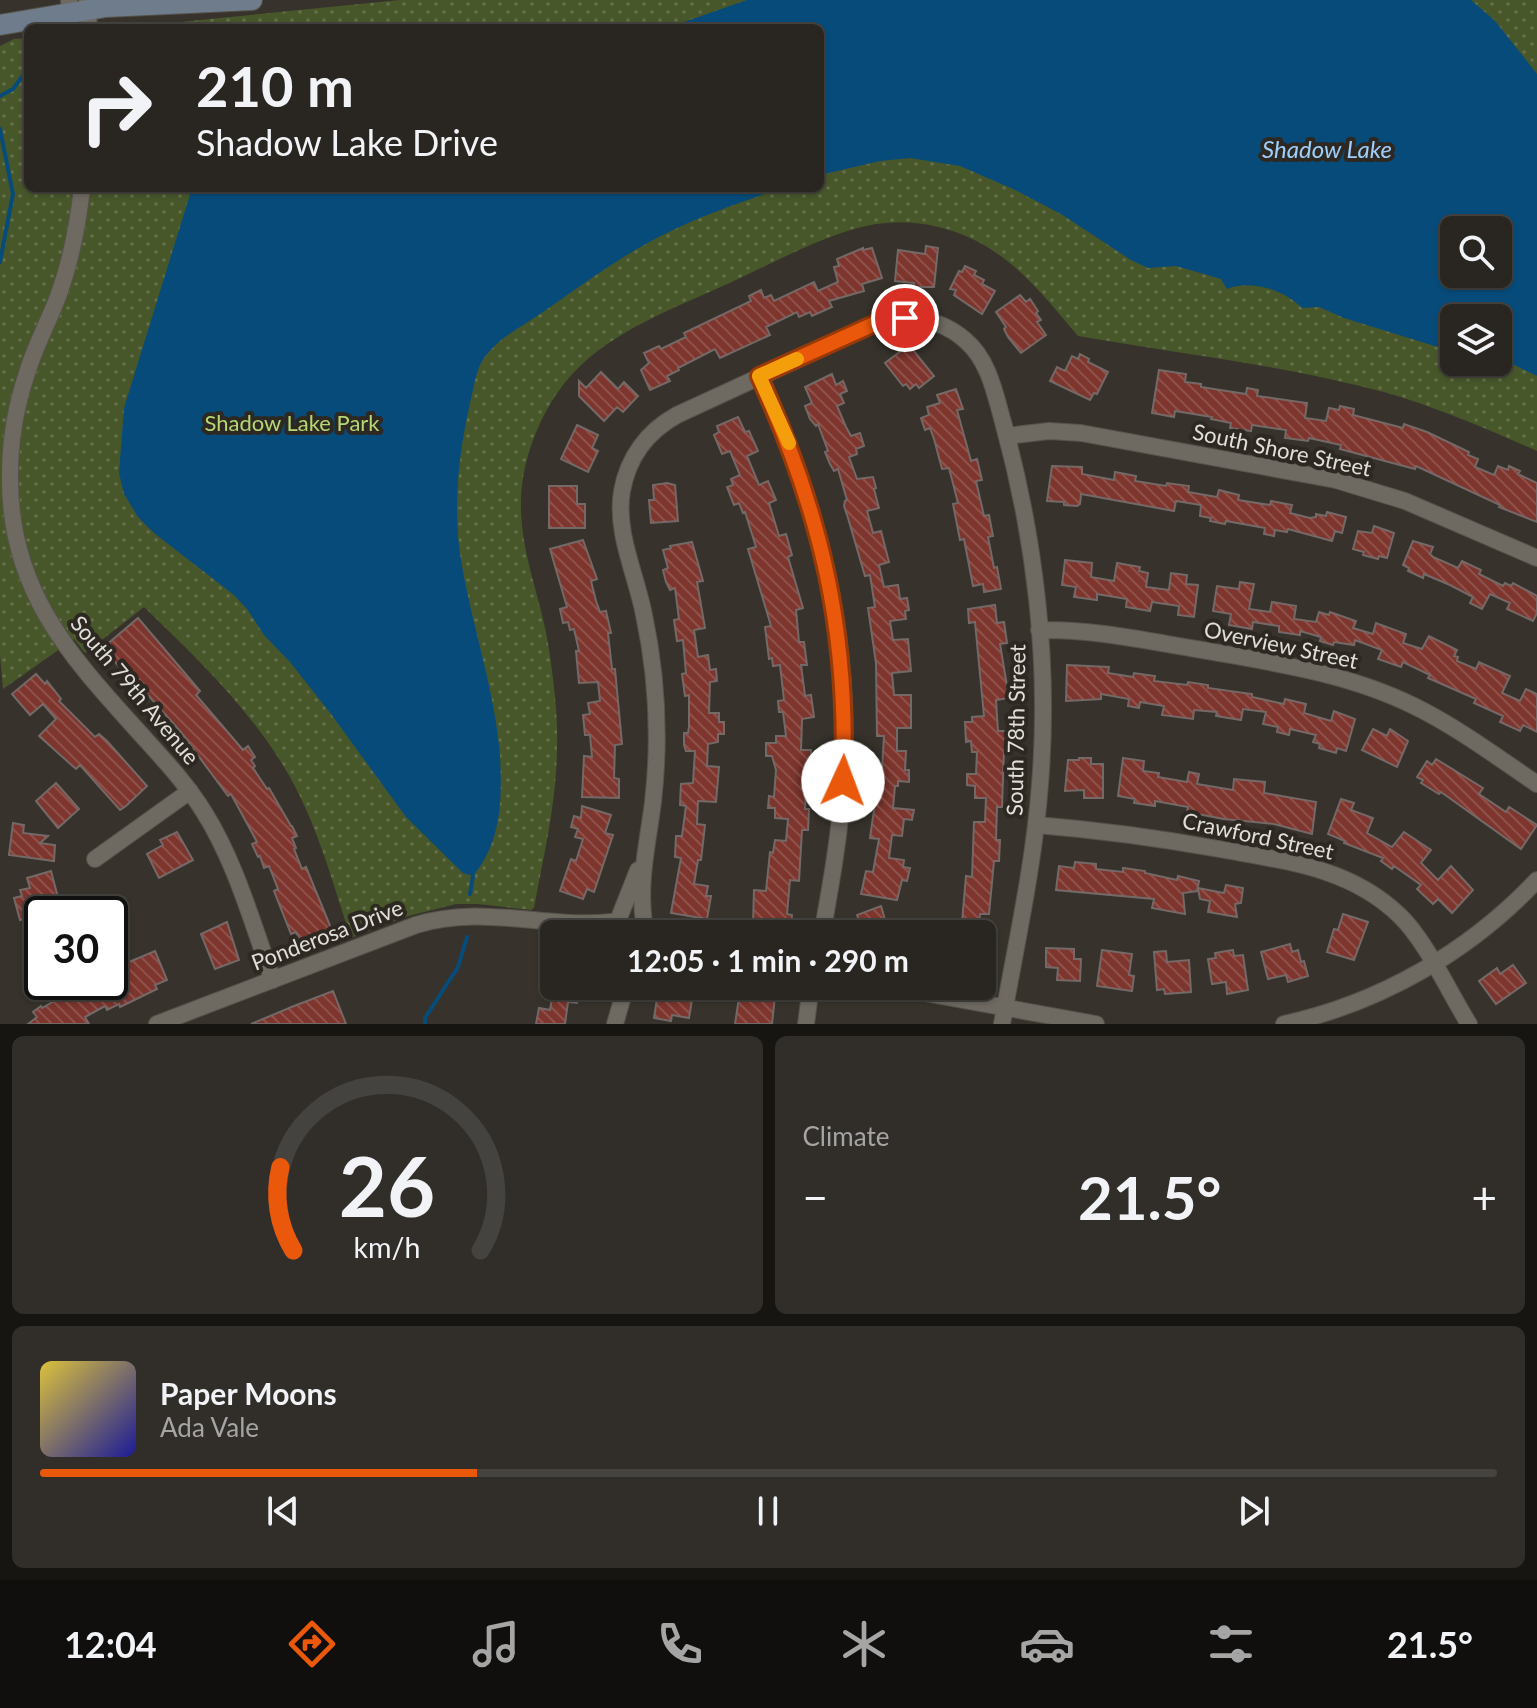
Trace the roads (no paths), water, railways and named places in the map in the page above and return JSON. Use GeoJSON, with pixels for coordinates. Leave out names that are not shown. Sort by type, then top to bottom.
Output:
{"type":"FeatureCollection","features":[{"type":"Feature","properties":{"kind":"main road"},"geometry":{"type":"LineString","coordinates":[[0,25],[144,4],[252,0]]}},
{"type":"Feature","properties":{"kind":"street","name":"South 79th Avenue"},"geometry":{"type":"LineString","coordinates":[[81,192],[66,272],[27,372],[14,424],[10,475],[16,532],[31,586],[62,643],[190,791],[223,847],[273,980]]}},
{"type":"Feature","properties":{"kind":"street","name":"South 78th Street"},"geometry":{"type":"LineString","coordinates":[[645,853],[655,775],[656,711],[648,631],[620,519],[624,481],[636,453],[663,423],[874,324],[905,318],[924,320],[954,332],[977,353],[989,376],[1007,436],[1027,530],[1039,630],[1043,718],[1037,825],[1004,1016]]}},
{"type":"Feature","properties":{"kind":"street"},"geometry":{"type":"LineString","coordinates":[[759,376],[792,450],[809,500],[829,580],[841,658],[845,720],[843,781],[824,920]]}},
{"type":"Feature","properties":{"kind":"street","name":"South Shore Street"},"geometry":{"type":"LineString","coordinates":[[1007,436],[1049,431],[1081,433],[1336,480],[1405,501],[1537,558]]}},
{"type":"Feature","properties":{"kind":"street","name":"Overview Street"},"geometry":{"type":"LineString","coordinates":[[1039,630],[1105,633],[1294,667],[1359,684],[1437,718],[1537,784]]}},
{"type":"Feature","properties":{"kind":"street"},"geometry":{"type":"LineString","coordinates":[[95,859],[190,791]]}},
{"type":"Feature","properties":{"kind":"street","name":"Crawford Street"},"geometry":{"type":"LineString","coordinates":[[1037,825],[1152,837],[1302,864],[1330,872],[1375,894],[1414,933],[1469,1024]]}},
{"type":"Feature","properties":{"kind":"street"},"geometry":{"type":"LineString","coordinates":[[613,920],[645,853]]}},
{"type":"Feature","properties":{"kind":"street"},"geometry":{"type":"LineString","coordinates":[[645,853],[641,895],[647,920]]}},
{"type":"Feature","properties":{"kind":"street"},"geometry":{"type":"LineString","coordinates":[[1284,1024],[1366,999],[1433,964],[1499,917],[1537,880]]}},
{"type":"Feature","properties":{"kind":"street","name":"Ponderosa Drive"},"geometry":{"type":"LineString","coordinates":[[157,1024],[442,917],[472,914],[540,921]]}},
{"type":"Feature","properties":{"kind":"street","name":"Ponderosa Drive"},"geometry":{"type":"LineString","coordinates":[[518,919],[540,926]]}},
{"type":"Feature","properties":{"kind":"street"},"geometry":{"type":"LineString","coordinates":[[612,1000],[612,1024]]}},
{"type":"Feature","properties":{"kind":"street"},"geometry":{"type":"LineString","coordinates":[[612,1024],[621,1000]]}},
{"type":"Feature","properties":{"kind":"street"},"geometry":{"type":"LineString","coordinates":[[806,1024],[809,1000]]}},
{"type":"Feature","properties":{"kind":"street"},"geometry":{"type":"LineString","coordinates":[[941,1000],[1004,1016],[1096,1024]]}},
{"type":"Feature","properties":{"kind":"water","name":"Shadow Lake"},"geometry":{"type":"Polygon","coordinates":[[[747,0],[1471,0],[1495,21],[1537,74],[1537,376],[1512,364],[1512,304],[1440,304],[1440,348],[1344,318],[1319,307],[1302,308],[1286,296],[1267,288],[1246,285],[1227,289],[1221,279],[1176,266],[1148,268],[1061,214],[1013,189],[960,166],[910,158],[880,161],[824,174],[824,24],[678,24],[747,0]]]}},
{"type":"Feature","properties":{"kind":"water"},"geometry":{"type":"Polygon","coordinates":[[[191,192],[771,192],[696,219],[637,249],[505,337],[481,363],[462,444],[457,525],[467,590],[494,708],[501,788],[495,834],[483,863],[473,876],[463,873],[406,817],[331,714],[234,595],[138,517],[124,494],[119,473],[124,408],[191,192]]]}},
{"type":"Feature","properties":{"kind":"waterway"},"geometry":{"type":"LineString","coordinates":[[0,96],[13,89],[22,77]]}},
{"type":"Feature","properties":{"kind":"waterway"},"geometry":{"type":"LineString","coordinates":[[0,129],[13,194],[0,262]]}},
{"type":"Feature","properties":{"kind":"waterway"},"geometry":{"type":"LineString","coordinates":[[470,894],[473,876]]}},
{"type":"Feature","properties":{"kind":"waterway"},"geometry":{"type":"LineString","coordinates":[[425,1024],[425,1018],[458,967],[467,937]]}},
{"type":"Feature","properties":{"kind":"park label","name":"Shadow Lake Park"},"geometry":{"type":"Point","coordinates":[292,423]}}]}
